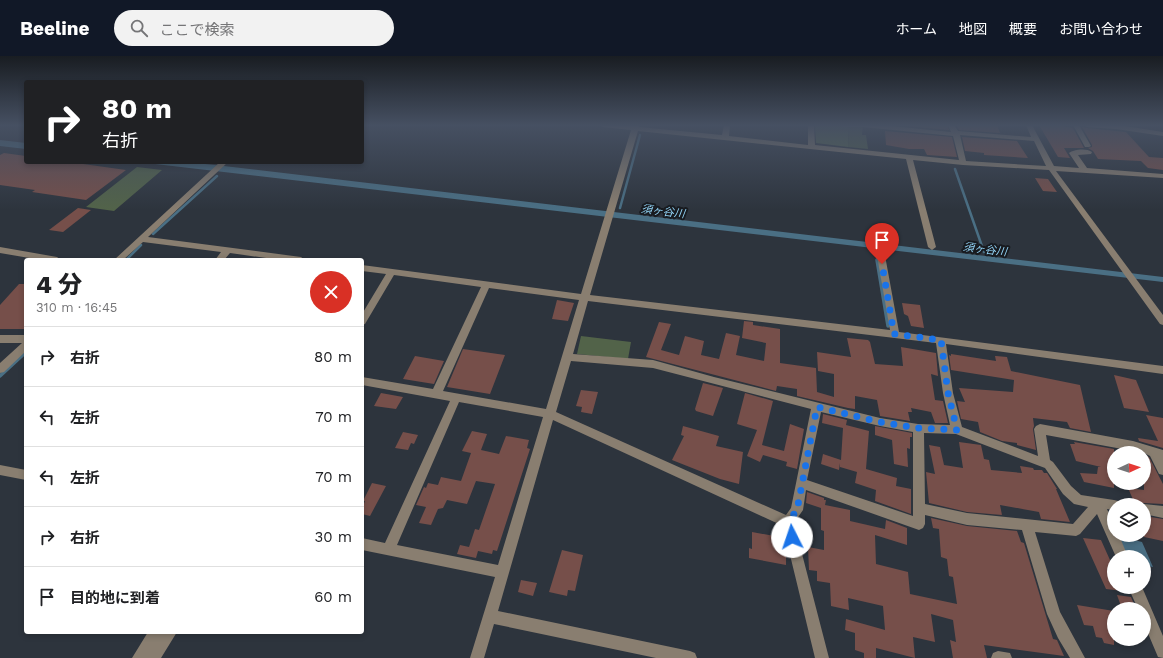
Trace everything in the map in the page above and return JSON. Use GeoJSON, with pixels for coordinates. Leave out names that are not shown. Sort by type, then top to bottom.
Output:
{"type":"FeatureCollection","features":[{"type":"Feature","properties":{"kind":"street"},"geometry":{"type":"LineString","coordinates":[[477,658],[628,153]]}},
{"type":"Feature","properties":{"kind":"street"},"geometry":{"type":"LineString","coordinates":[[865,153],[964,163],[1163,176]]}},
{"type":"Feature","properties":{"kind":"street"},"geometry":{"type":"LineString","coordinates":[[961,153],[964,163]]}},
{"type":"Feature","properties":{"kind":"street"},"geometry":{"type":"LineString","coordinates":[[1044,153],[1051,168],[1163,322]]}},
{"type":"Feature","properties":{"kind":"street"},"geometry":{"type":"LineString","coordinates":[[1073,153],[1084,170]]}},
{"type":"Feature","properties":{"kind":"street"},"geometry":{"type":"LineString","coordinates":[[908,158],[932,247]]}},
{"type":"Feature","properties":{"kind":"street"},"geometry":{"type":"LineString","coordinates":[[120,258],[222,164]]}},
{"type":"Feature","properties":{"kind":"street"},"geometry":{"type":"LineString","coordinates":[[141,238],[286,258]]}},
{"type":"Feature","properties":{"kind":"street"},"geometry":{"type":"LineString","coordinates":[[0,250],[46,258]]}},
{"type":"Feature","properties":{"kind":"street"},"geometry":{"type":"LineString","coordinates":[[222,258],[228,250]]}},
{"type":"Feature","properties":{"kind":"street"},"geometry":{"type":"LineString","coordinates":[[880,250],[894,334]]}},
{"type":"Feature","properties":{"kind":"street"},"geometry":{"type":"LineString","coordinates":[[364,268],[585,298],[894,334],[1163,370]]}},
{"type":"Feature","properties":{"kind":"street"},"geometry":{"type":"LineString","coordinates":[[364,319],[392,272]]}},
{"type":"Feature","properties":{"kind":"street"},"geometry":{"type":"LineString","coordinates":[[436,394],[486,285]]}},
{"type":"Feature","properties":{"kind":"street"},"geometry":{"type":"LineString","coordinates":[[0,339],[24,339]]}},
{"type":"Feature","properties":{"kind":"street"},"geometry":{"type":"LineString","coordinates":[[941,340],[948,393],[957,430]]}},
{"type":"Feature","properties":{"kind":"street"},"geometry":{"type":"LineString","coordinates":[[0,369],[24,347]]}},
{"type":"Feature","properties":{"kind":"street"},"geometry":{"type":"LineString","coordinates":[[567,357],[653,364],[880,422],[918,428],[957,430],[1045,463],[1049,465],[1067,490],[1078,500],[1107,504]]}},
{"type":"Feature","properties":{"kind":"street"},"geometry":{"type":"LineString","coordinates":[[364,381],[550,414],[788,522]]}},
{"type":"Feature","properties":{"kind":"street"},"geometry":{"type":"LineString","coordinates":[[389,549],[456,398]]}},
{"type":"Feature","properties":{"kind":"street"},"geometry":{"type":"LineString","coordinates":[[788,522],[797,510],[817,407]]}},
{"type":"Feature","properties":{"kind":"street"},"geometry":{"type":"LineString","coordinates":[[801,484],[919,524],[918,428]]}},
{"type":"Feature","properties":{"kind":"street"},"geometry":{"type":"LineString","coordinates":[[1045,463],[1040,430],[1133,446],[1159,454],[1163,470]]}},
{"type":"Feature","properties":{"kind":"street"},"geometry":{"type":"LineString","coordinates":[[0,470],[24,475]]}},
{"type":"Feature","properties":{"kind":"street"},"geometry":{"type":"LineString","coordinates":[[918,508],[967,519],[1076,530],[1098,503]]}},
{"type":"Feature","properties":{"kind":"street"},"geometry":{"type":"LineString","coordinates":[[1098,503],[1119,550]]}},
{"type":"Feature","properties":{"kind":"street"},"geometry":{"type":"LineString","coordinates":[[1151,510],[1163,512]]}},
{"type":"Feature","properties":{"kind":"street"},"geometry":{"type":"LineString","coordinates":[[788,522],[822,658]]}},
{"type":"Feature","properties":{"kind":"street"},"geometry":{"type":"LineString","coordinates":[[1027,526],[1054,614],[1078,658]]}},
{"type":"Feature","properties":{"kind":"street"},"geometry":{"type":"LineString","coordinates":[[364,544],[503,572]]}},
{"type":"Feature","properties":{"kind":"street"},"geometry":{"type":"LineString","coordinates":[[1138,594],[1163,652]]}},
{"type":"Feature","properties":{"kind":"street"},"geometry":{"type":"LineString","coordinates":[[490,616],[690,658]]}},
{"type":"Feature","properties":{"kind":"street"},"geometry":{"type":"LineString","coordinates":[[139,658],[155,634]]}},
{"type":"Feature","properties":{"kind":"street"},"geometry":{"type":"LineString","coordinates":[[153,658],[169,634]]}},
{"type":"Feature","properties":{"kind":"street"},"geometry":{"type":"LineString","coordinates":[[998,658],[1005,658]]}},
{"type":"Feature","properties":{"kind":"green space"},"geometry":{"type":"Polygon","coordinates":[[[137,167],[162,170],[114,211],[86,207],[137,167]]]}},
{"type":"Feature","properties":{"kind":"green space"},"geometry":{"type":"Polygon","coordinates":[[[581,336],[631,342],[628,359],[577,354],[581,336]]]}},
{"type":"Feature","properties":{"kind":"water"},"geometry":{"type":"Polygon","coordinates":[[[155,164],[205,164],[224,166],[1163,277],[1163,282],[155,164]]]}},
{"type":"Feature","properties":{"kind":"water"},"geometry":{"type":"Polygon","coordinates":[[[1121,542],[1142,542],[1146,550],[1124,550],[1121,542]]]}},
{"type":"Feature","properties":{"kind":"building"},"geometry":{"type":"Polygon","coordinates":[[[5,153],[24,156],[24,164],[83,164],[126,170],[86,200],[32,192],[35,190],[0,185],[0,155],[5,153]]]}},
{"type":"Feature","properties":{"kind":"building"},"geometry":{"type":"Polygon","coordinates":[[[926,153],[956,153],[957,157],[927,155],[926,153]]]}},
{"type":"Feature","properties":{"kind":"building"},"geometry":{"type":"Polygon","coordinates":[[[984,153],[1025,153],[1028,158],[984,155],[984,153]]]}},
{"type":"Feature","properties":{"kind":"building"},"geometry":{"type":"Polygon","coordinates":[[[1056,153],[1067,153],[1070,158],[1058,157],[1056,153]]]}},
{"type":"Feature","properties":{"kind":"building"},"geometry":{"type":"Polygon","coordinates":[[[1094,153],[1145,153],[1149,157],[1163,158],[1163,170],[1148,168],[1141,161],[1098,159],[1094,153]]]}},
{"type":"Feature","properties":{"kind":"building"},"geometry":{"type":"Polygon","coordinates":[[[1035,178],[1048,179],[1057,192],[1043,191],[1035,178]]]}},
{"type":"Feature","properties":{"kind":"building"},"geometry":{"type":"Polygon","coordinates":[[[78,208],[91,210],[63,232],[49,230],[78,208]]]}},
{"type":"Feature","properties":{"kind":"building"},"geometry":{"type":"Polygon","coordinates":[[[19,284],[24,284],[24,329],[0,329],[0,305],[19,284]]]}},
{"type":"Feature","properties":{"kind":"building"},"geometry":{"type":"Polygon","coordinates":[[[557,300],[574,303],[568,321],[552,319],[557,300]]]}},
{"type":"Feature","properties":{"kind":"building"},"geometry":{"type":"Polygon","coordinates":[[[902,303],[920,305],[924,328],[911,326],[908,316],[904,314],[902,303]]]}},
{"type":"Feature","properties":{"kind":"building"},"geometry":{"type":"Polygon","coordinates":[[[744,321],[753,322],[753,325],[780,329],[780,363],[816,368],[817,392],[834,397],[834,374],[818,371],[817,352],[851,357],[847,338],[868,340],[870,342],[875,364],[903,366],[901,347],[936,353],[938,376],[931,374],[935,400],[943,401],[948,423],[935,423],[931,412],[911,408],[912,412],[908,412],[910,421],[880,416],[877,400],[855,396],[855,409],[848,408],[797,396],[797,389],[777,386],[776,391],[646,357],[659,322],[671,324],[661,350],[679,355],[685,336],[704,341],[701,355],[719,359],[726,333],[740,336],[736,355],[764,361],[766,343],[742,338],[744,321]]]}},
{"type":"Feature","properties":{"kind":"building"},"geometry":{"type":"Polygon","coordinates":[[[463,349],[505,355],[490,394],[447,387],[463,349]]]}},
{"type":"Feature","properties":{"kind":"building"},"geometry":{"type":"Polygon","coordinates":[[[951,354],[996,361],[995,356],[1007,357],[1011,371],[1080,385],[1091,432],[1070,428],[1067,422],[1033,418],[1036,450],[1017,445],[1017,443],[1002,441],[980,432],[978,422],[961,419],[957,401],[965,402],[959,388],[1013,392],[1014,380],[951,370],[949,355],[951,356],[951,354]]]}},
{"type":"Feature","properties":{"kind":"building"},"geometry":{"type":"Polygon","coordinates":[[[415,356],[444,361],[434,384],[403,379],[415,356]]]}},
{"type":"Feature","properties":{"kind":"building"},"geometry":{"type":"Polygon","coordinates":[[[1114,375],[1136,380],[1149,412],[1124,408],[1114,375]]]}},
{"type":"Feature","properties":{"kind":"building"},"geometry":{"type":"Polygon","coordinates":[[[703,383],[723,388],[713,416],[696,411],[695,409],[703,383]]]}},
{"type":"Feature","properties":{"kind":"building"},"geometry":{"type":"Polygon","coordinates":[[[581,390],[598,392],[592,414],[581,412],[582,407],[576,406],[581,390]]]}},
{"type":"Feature","properties":{"kind":"building"},"geometry":{"type":"Polygon","coordinates":[[[381,393],[403,397],[396,409],[374,406],[381,393]]]}},
{"type":"Feature","properties":{"kind":"building"},"geometry":{"type":"Polygon","coordinates":[[[745,393],[773,401],[762,445],[784,451],[790,424],[804,429],[797,469],[786,466],[787,462],[763,455],[760,462],[747,456],[757,430],[737,424],[745,393]]]}},
{"type":"Feature","properties":{"kind":"building"},"geometry":{"type":"Polygon","coordinates":[[[823,414],[847,420],[846,425],[869,431],[866,469],[897,478],[896,486],[911,489],[911,514],[875,501],[876,490],[855,483],[857,472],[840,467],[840,463],[839,470],[821,464],[823,454],[841,460],[843,428],[822,423],[823,414]]]}},
{"type":"Feature","properties":{"kind":"building"},"geometry":{"type":"Polygon","coordinates":[[[1146,415],[1163,418],[1163,448],[1139,441],[1138,438],[1158,441],[1146,415]]]}},
{"type":"Feature","properties":{"kind":"building"},"geometry":{"type":"Polygon","coordinates":[[[683,426],[719,436],[716,446],[743,452],[739,484],[720,479],[672,460],[684,436],[681,435],[683,426]]]}},
{"type":"Feature","properties":{"kind":"building"},"geometry":{"type":"Polygon","coordinates":[[[875,426],[912,433],[912,437],[910,437],[910,449],[907,448],[908,467],[894,464],[892,440],[875,435],[875,426]]]}},
{"type":"Feature","properties":{"kind":"building"},"geometry":{"type":"Polygon","coordinates":[[[472,431],[487,434],[481,450],[499,454],[506,436],[529,440],[527,448],[530,449],[497,551],[493,550],[492,554],[478,551],[476,558],[457,554],[460,545],[469,547],[475,529],[479,530],[495,484],[476,481],[467,504],[447,500],[443,508],[438,509],[431,525],[419,523],[426,507],[416,505],[424,487],[426,488],[428,483],[438,485],[441,477],[461,481],[471,453],[462,451],[472,431]]]}},
{"type":"Feature","properties":{"kind":"building"},"geometry":{"type":"Polygon","coordinates":[[[403,432],[418,435],[414,444],[411,443],[408,450],[395,448],[403,432]]]}},
{"type":"Feature","properties":{"kind":"building"},"geometry":{"type":"Polygon","coordinates":[[[959,442],[981,445],[984,459],[989,460],[991,470],[1022,473],[1020,466],[1033,468],[1034,470],[1042,470],[1044,473],[1047,473],[1057,489],[1070,522],[1041,519],[1039,512],[1000,505],[1002,515],[967,512],[929,503],[926,472],[935,474],[929,445],[940,447],[944,465],[963,468],[959,442]]]}},
{"type":"Feature","properties":{"kind":"building"},"geometry":{"type":"Polygon","coordinates":[[[1074,442],[1107,448],[1107,487],[1084,482],[1080,473],[1097,474],[1098,467],[1101,467],[1076,461],[1070,444],[1075,444],[1074,442]]]}},
{"type":"Feature","properties":{"kind":"building"},"geometry":{"type":"Polygon","coordinates":[[[1151,461],[1163,484],[1163,504],[1151,503],[1151,498],[1132,498],[1129,490],[1151,490],[1151,461]]]}},
{"type":"Feature","properties":{"kind":"building"},"geometry":{"type":"Polygon","coordinates":[[[372,483],[386,486],[370,516],[364,514],[364,499],[372,483]]]}},
{"type":"Feature","properties":{"kind":"building"},"geometry":{"type":"Polygon","coordinates":[[[807,492],[824,498],[824,500],[826,500],[825,505],[850,510],[850,521],[885,529],[886,520],[907,528],[907,545],[875,535],[876,564],[908,572],[910,594],[957,604],[953,577],[949,576],[947,559],[941,557],[939,529],[933,528],[931,518],[967,526],[1017,531],[1021,542],[1024,543],[1053,639],[1057,640],[1064,656],[984,645],[987,658],[953,658],[950,640],[956,642],[953,620],[931,614],[935,642],[913,637],[915,658],[876,648],[876,658],[864,658],[864,653],[855,650],[855,633],[845,630],[846,619],[885,630],[883,606],[848,598],[849,610],[831,606],[830,583],[817,581],[817,571],[809,570],[808,547],[824,550],[824,531],[821,530],[821,508],[806,503],[807,492]]]}},
{"type":"Feature","properties":{"kind":"building"},"geometry":{"type":"Polygon","coordinates":[[[1151,517],[1163,519],[1163,541],[1151,538],[1151,517]]]}},
{"type":"Feature","properties":{"kind":"building"},"geometry":{"type":"Polygon","coordinates":[[[752,532],[780,537],[784,555],[786,555],[786,565],[749,558],[749,548],[752,549],[752,532]]]}},
{"type":"Feature","properties":{"kind":"building"},"geometry":{"type":"Polygon","coordinates":[[[1083,538],[1101,540],[1107,553],[1106,589],[1083,538]]]}},
{"type":"Feature","properties":{"kind":"building"},"geometry":{"type":"Polygon","coordinates":[[[562,550],[583,555],[575,591],[568,590],[567,596],[549,592],[562,550]]]}},
{"type":"Feature","properties":{"kind":"building"},"geometry":{"type":"Polygon","coordinates":[[[521,580],[537,583],[533,596],[518,592],[521,580]]]}},
{"type":"Feature","properties":{"kind":"building"},"geometry":{"type":"Polygon","coordinates":[[[1117,595],[1131,597],[1133,602],[1120,602],[1117,595]]]}},
{"type":"Feature","properties":{"kind":"building"},"geometry":{"type":"Polygon","coordinates":[[[1077,605],[1107,610],[1107,644],[1104,643],[1102,638],[1096,637],[1093,626],[1084,625],[1077,605]]]}},
{"type":"Feature","properties":{"kind":"waterway"},"geometry":{"type":"LineString","coordinates":[[620,208],[635,153]]}},
{"type":"Feature","properties":{"kind":"waterway","name":"須ヶ谷川"},"geometry":{"type":"LineString","coordinates":[[955,169],[984,252]]}},
{"type":"Feature","properties":{"kind":"waterway"},"geometry":{"type":"LineString","coordinates":[[153,234],[217,176]]}},
{"type":"Feature","properties":{"kind":"waterway"},"geometry":{"type":"LineString","coordinates":[[128,258],[141,245]]}},
{"type":"Feature","properties":{"kind":"waterway"},"geometry":{"type":"LineString","coordinates":[[876,252],[878,261]]}},
{"type":"Feature","properties":{"kind":"waterway"},"geometry":{"type":"LineString","coordinates":[[877,260],[888,326]]}},
{"type":"Feature","properties":{"kind":"waterway"},"geometry":{"type":"LineString","coordinates":[[0,376],[24,354]]}},
{"type":"Feature","properties":{"kind":"route"},"geometry":{"type":"LineString","coordinates":[[792,537],[788,522],[797,510],[817,407],[880,422],[918,428],[957,430],[948,393],[941,340],[894,334],[882,264]]}}]}
